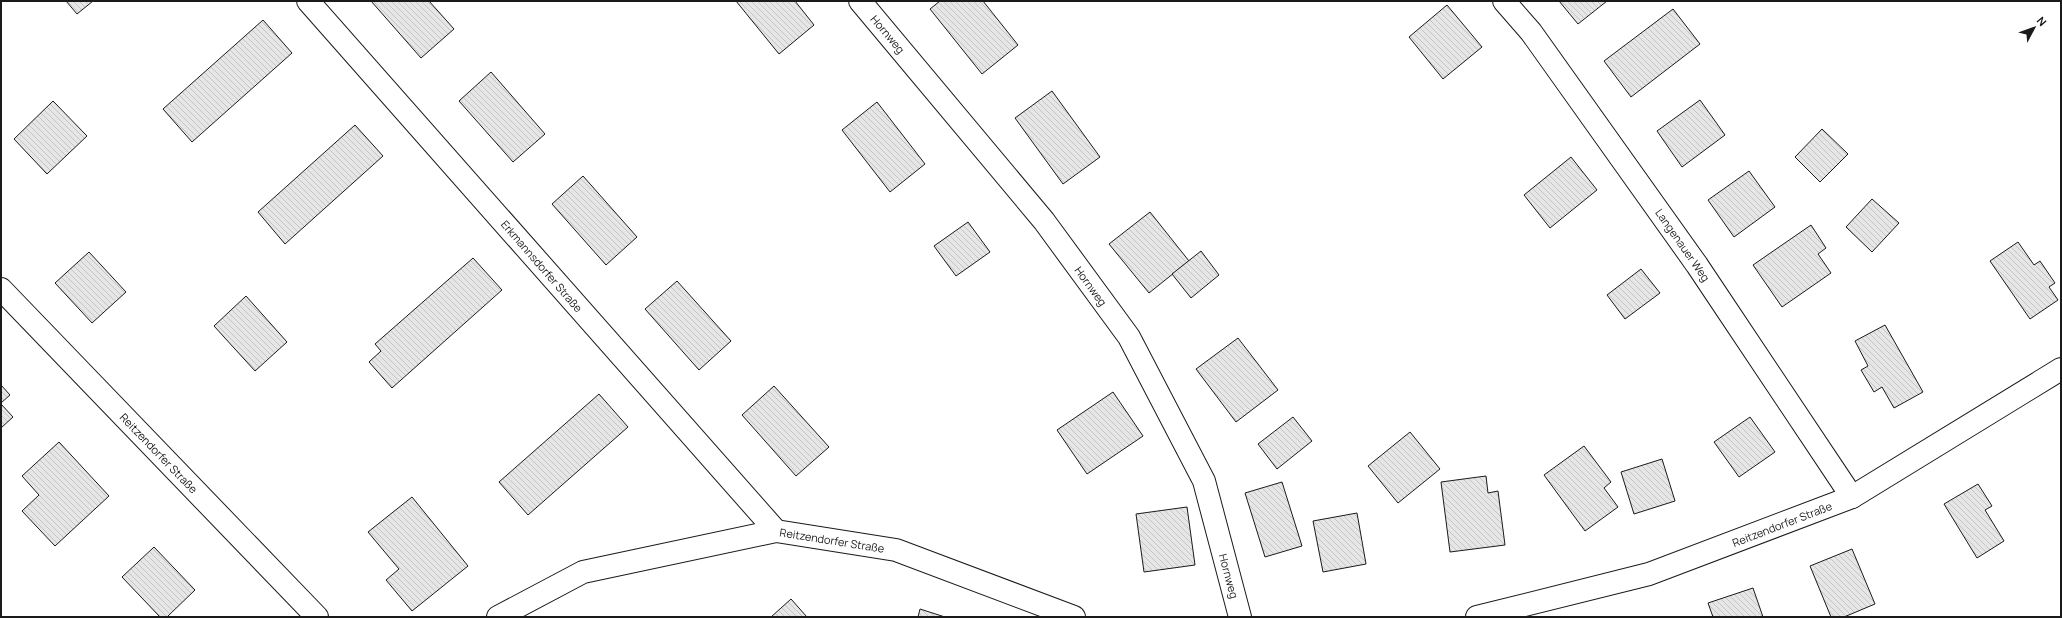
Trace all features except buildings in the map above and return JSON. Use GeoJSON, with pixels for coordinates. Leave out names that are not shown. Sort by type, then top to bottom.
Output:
{"type":"FeatureCollection","features":[{"type":"Feature","properties":{"kind":"street","name":"Erkmannsdorfer Straße"},"geometry":{"type":"LineString","coordinates":[[308,1],[776,531]]}},
{"type":"Feature","properties":{"kind":"street","name":"Hornweg"},"geometry":{"type":"LineString","coordinates":[[860,1],[1044,221],[1129,337],[1204,481],[1240,617]]}},
{"type":"Feature","properties":{"kind":"street","name":"Langenauer Weg"},"geometry":{"type":"LineString","coordinates":[[1504,1],[1531,32],[1697,265],[1852,497]]}},
{"type":"Feature","properties":{"kind":"street","name":"Reitzendorfer Straße"},"geometry":{"type":"LineString","coordinates":[[1,289],[317,617]]}},
{"type":"Feature","properties":{"kind":"street","name":"Reitzendorfer Straße"},"geometry":{"type":"LineString","coordinates":[[1477,617],[1649,574],[1852,497],[2061,369]]}},
{"type":"Feature","properties":{"kind":"street","name":"Reitzendorfer Straße"},"geometry":{"type":"LineString","coordinates":[[498,617],[582,572],[776,531],[896,550],[1074,617]]}}]}
